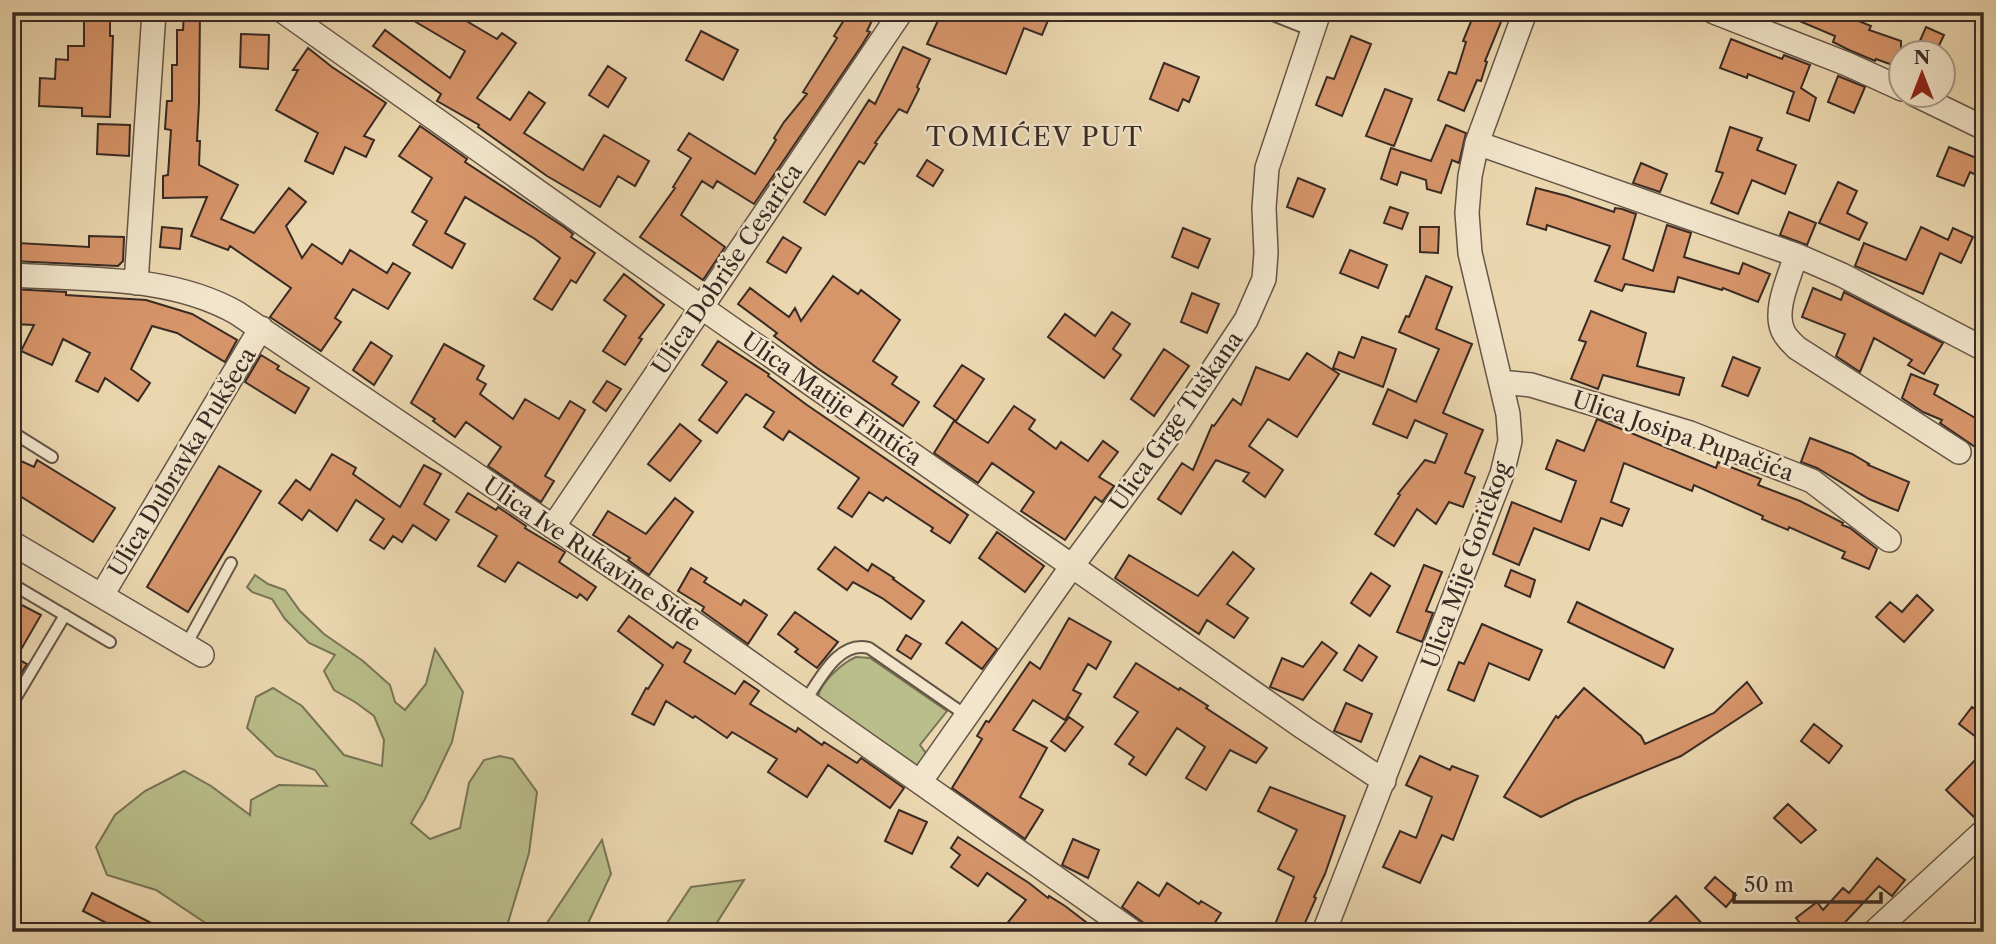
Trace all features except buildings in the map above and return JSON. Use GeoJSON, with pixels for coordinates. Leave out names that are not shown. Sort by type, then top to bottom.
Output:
{"type":"FeatureCollection","features":[{"type":"Feature","properties":{"kind":"street"},"geometry":{"type":"LineString","coordinates":[[136,283],[154,12]]}},
{"type":"Feature","properties":{"kind":"street","name":"Ulica Matije Fintića"},"geometry":{"type":"LineString","coordinates":[[284,12],[701,307],[1384,781]]}},
{"type":"Feature","properties":{"kind":"street","name":"Ulica Dobriše Cesarića"},"geometry":{"type":"LineString","coordinates":[[553,527],[901,12]]}},
{"type":"Feature","properties":{"kind":"street","name":"Ulica Mije Goričkog"},"geometry":{"type":"LineString","coordinates":[[1324,932],[1502,474],[1510,441],[1508,414],[1470,253],[1467,213],[1470,176],[1477,142],[1525,12]]}},
{"type":"Feature","properties":{"kind":"street"},"geometry":{"type":"LineString","coordinates":[[1714,12],[1888,83]]}},
{"type":"Feature","properties":{"kind":"street","name":"Ulica Grge Tuškana"},"geometry":{"type":"LineString","coordinates":[[920,782],[1072,566],[1208,380],[1246,320],[1260,291],[1266,265],[1264,208],[1267,168],[1316,22]]}},
{"type":"Feature","properties":{"kind":"street"},"geometry":{"type":"LineString","coordinates":[[1942,108],[1984,128]]}},
{"type":"Feature","properties":{"kind":"street"},"geometry":{"type":"LineString","coordinates":[[1477,142],[1796,255],[1842,275],[1984,349]]}},
{"type":"Feature","properties":{"kind":"street"},"geometry":{"type":"LineString","coordinates":[[1796,255],[1780,310],[1781,329],[1787,338],[1797,348],[1959,452]]}},
{"type":"Feature","properties":{"kind":"street","name":"Ulica Ive Rukavine Siđe"},"geometry":{"type":"LineString","coordinates":[[12,275],[172,288],[224,306],[261,328],[553,527],[1133,932]]}},
{"type":"Feature","properties":{"kind":"street","name":"Ulica Dubravka Pukšeca"},"geometry":{"type":"LineString","coordinates":[[102,596],[261,328]]}},
{"type":"Feature","properties":{"kind":"street","name":"Ulica Josipa Pupačića"},"geometry":{"type":"LineString","coordinates":[[1501,382],[1531,386],[1690,433],[1812,481],[1889,540]]}},
{"type":"Feature","properties":{"kind":"street","name":"Ulica Dubravka Pukšeca"},"geometry":{"type":"LineString","coordinates":[[12,543],[194,650]]}},
{"type":"Feature","properties":{"kind":"street"},"geometry":{"type":"LineString","coordinates":[[1874,932],[1984,831]]}},
{"type":"Feature","properties":{"kind":"lane"},"geometry":{"type":"LineString","coordinates":[[1265,12],[1316,22]]}},
{"type":"Feature","properties":{"kind":"lane"},"geometry":{"type":"LineString","coordinates":[[12,432],[52,457]]}},
{"type":"Feature","properties":{"kind":"lane"},"geometry":{"type":"LineString","coordinates":[[194,650],[230,563]]}},
{"type":"Feature","properties":{"kind":"lane"},"geometry":{"type":"LineString","coordinates":[[12,584],[110,642]]}},
{"type":"Feature","properties":{"kind":"lane"},"geometry":{"type":"LineString","coordinates":[[12,704],[65,615]]}},
{"type":"Feature","properties":{"kind":"lane"},"geometry":{"type":"LineString","coordinates":[[805,701],[841,653],[853,646],[862,646],[869,648],[967,716]]}},
{"type":"Feature","properties":{"kind":"green space"},"geometry":{"type":"Polygon","coordinates":[[[255,575],[268,584],[285,590],[300,611],[324,634],[363,661],[390,685],[395,702],[405,710],[426,684],[435,649],[463,692],[452,742],[411,823],[430,839],[460,828],[469,783],[484,760],[500,756],[513,759],[537,792],[529,853],[507,926],[521,932],[219,932],[156,890],[107,875],[96,847],[115,815],[145,791],[184,771],[211,786],[250,815],[251,800],[279,785],[327,786],[315,770],[276,756],[247,728],[256,697],[273,688],[302,706],[344,755],[382,766],[384,740],[374,716],[334,690],[324,671],[335,655],[309,643],[285,619],[272,599],[252,592],[247,587],[255,575]]]}},
{"type":"Feature","properties":{"kind":"green space"},"geometry":{"type":"Polygon","coordinates":[[[856,657],[870,658],[947,711],[920,745],[929,757],[918,767],[914,767],[818,697],[823,685],[833,674],[856,657]]]}},
{"type":"Feature","properties":{"kind":"green space"},"geometry":{"type":"Polygon","coordinates":[[[602,840],[611,874],[584,932],[541,932],[602,840]]]}},
{"type":"Feature","properties":{"kind":"green space"},"geometry":{"type":"Polygon","coordinates":[[[744,880],[711,932],[661,932],[691,887],[744,880]]]}},
{"type":"Feature","properties":{"kind":"district","name":"TOMIĆEV PUT"},"geometry":{"type":"Point","coordinates":[1035,137]}}]}
